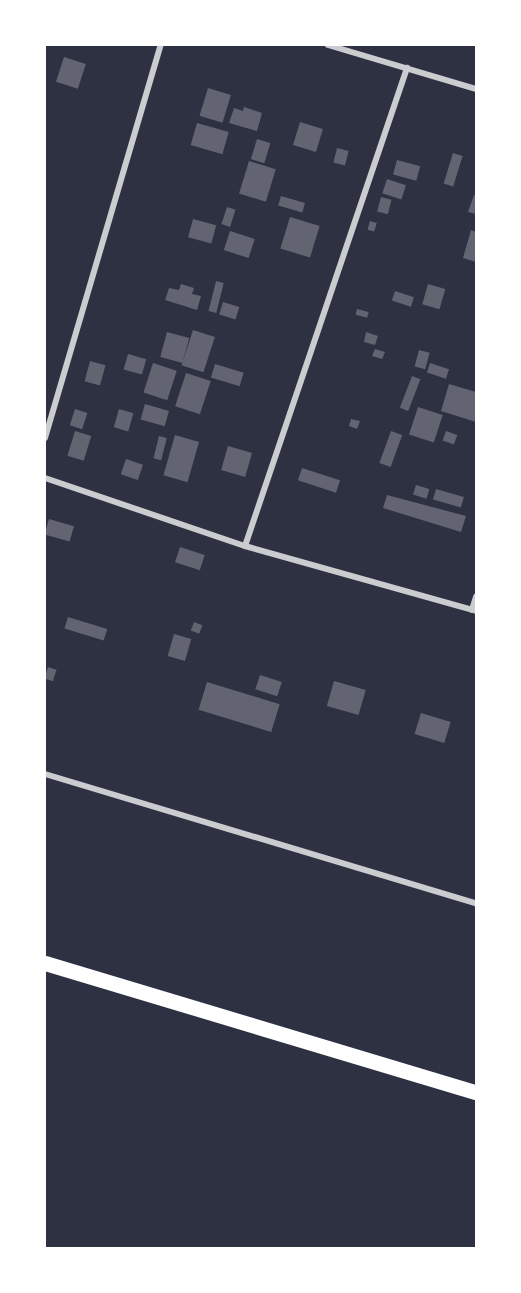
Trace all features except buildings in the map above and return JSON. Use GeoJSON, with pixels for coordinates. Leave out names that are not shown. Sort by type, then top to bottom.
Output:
{"type":"FeatureCollection","features":[{"type":"Feature","properties":{"kind":"main road"},"geometry":{"type":"LineString","coordinates":[[45,963],[476,1092]]}},
{"type":"Feature","properties":{"kind":"street"},"geometry":{"type":"LineString","coordinates":[[45,438],[160,45]]}},
{"type":"Feature","properties":{"kind":"street"},"geometry":{"type":"LineString","coordinates":[[328,45],[476,89]]}},
{"type":"Feature","properties":{"kind":"street"},"geometry":{"type":"LineString","coordinates":[[245,546],[407,68]]}},
{"type":"Feature","properties":{"kind":"street"},"geometry":{"type":"LineString","coordinates":[[45,478],[245,546],[474,610],[476,597]]}},
{"type":"Feature","properties":{"kind":"street"},"geometry":{"type":"LineString","coordinates":[[45,774],[476,903]]}}]}
